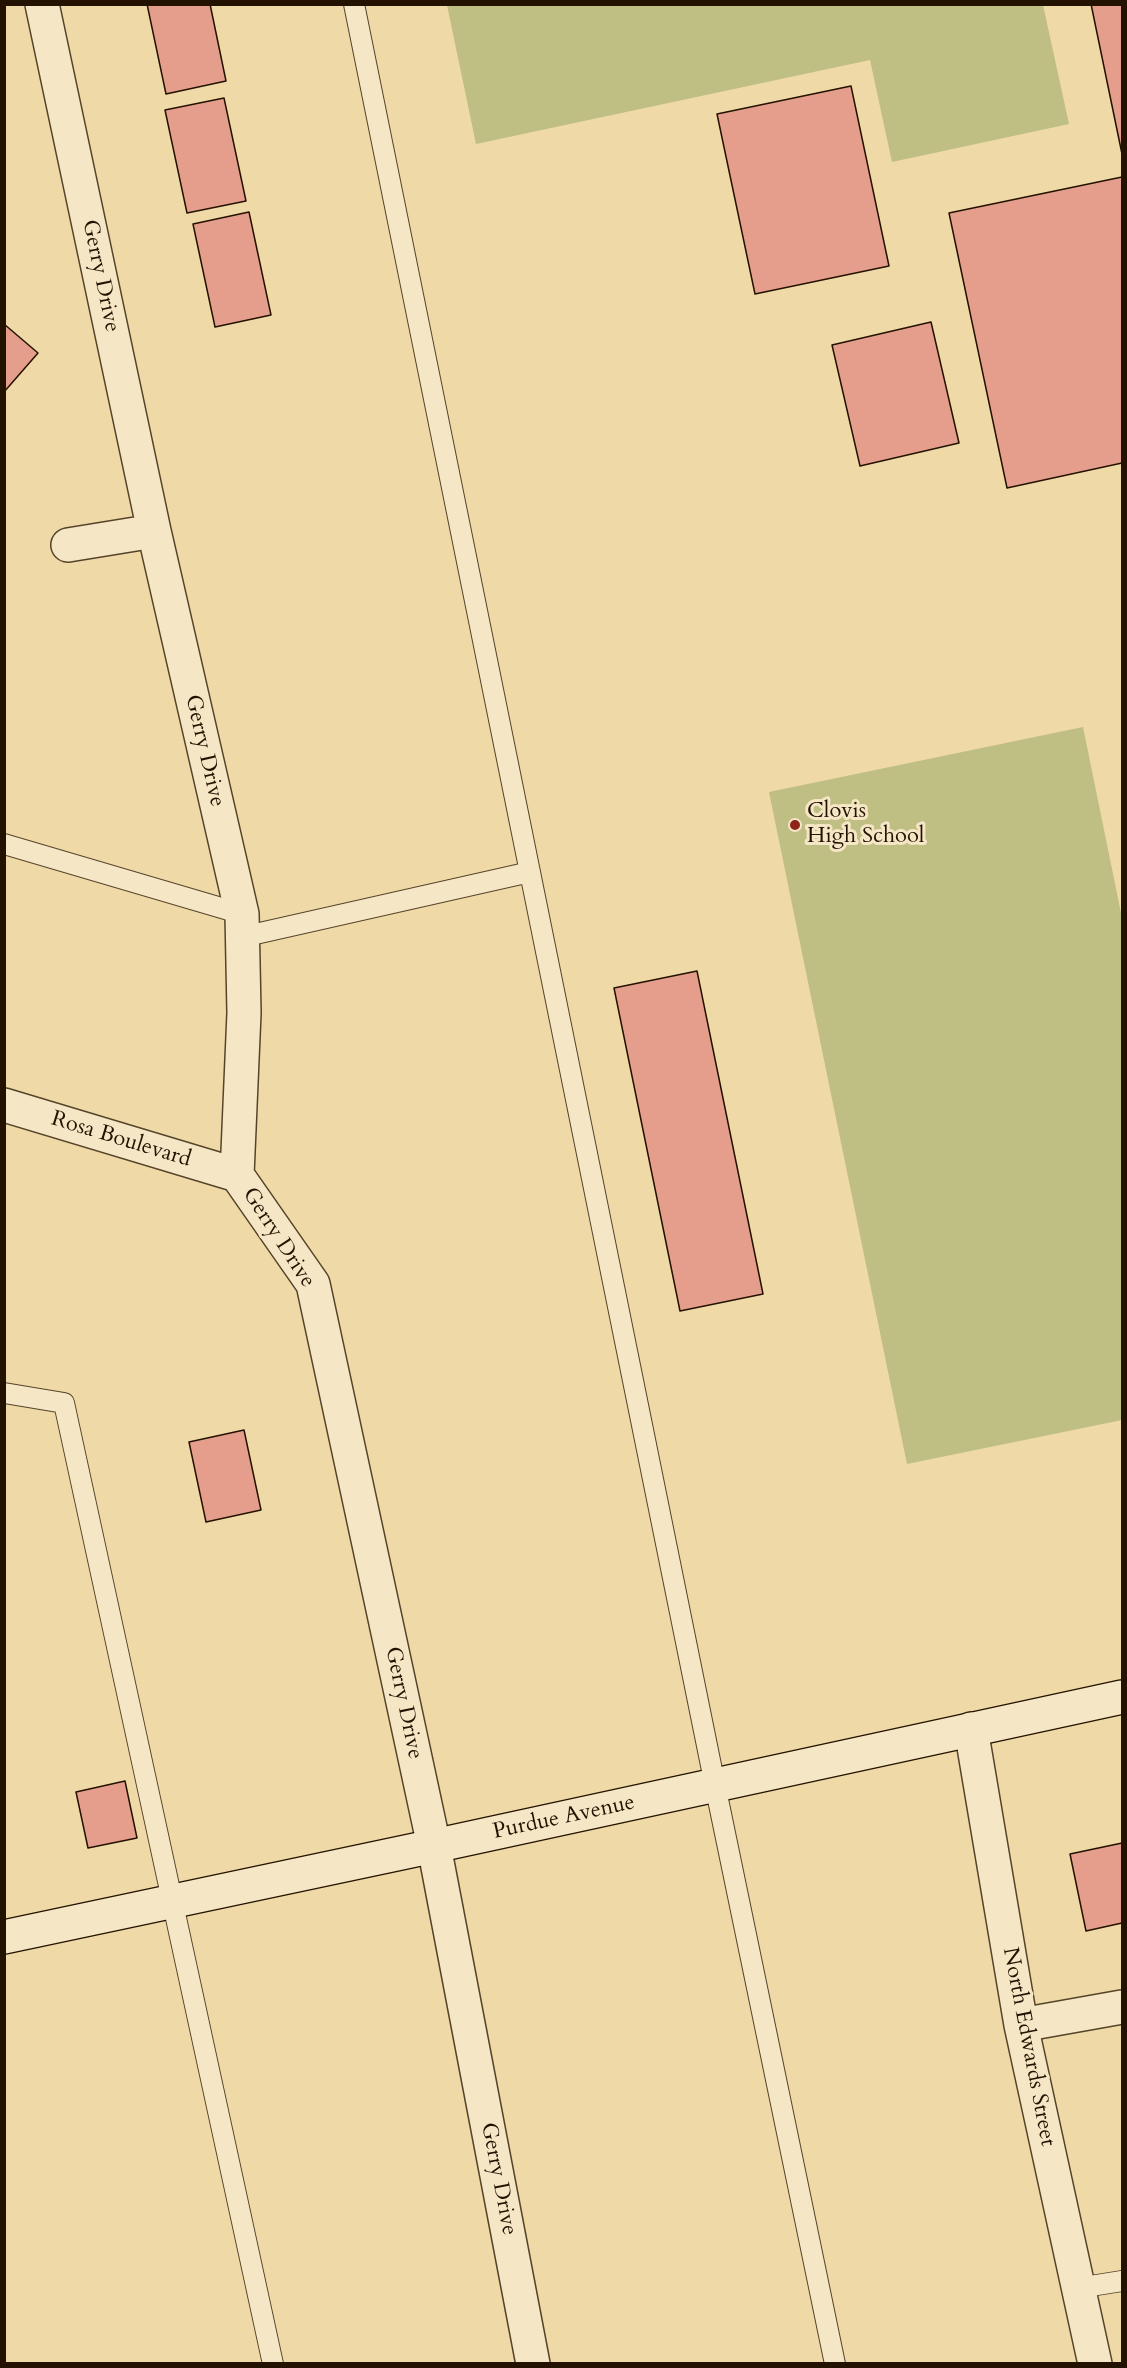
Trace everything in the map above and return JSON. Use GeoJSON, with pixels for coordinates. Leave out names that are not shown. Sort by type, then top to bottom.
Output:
{"type":"FeatureCollection","features":[{"type":"Feature","properties":{"kind":"street","name":"Gerry Drive"},"geometry":{"type":"LineString","coordinates":[[42,4],[154,531],[242,926],[244,1013],[237,1175],[313,1284],[434,1846],[533,2364]]}},
{"type":"Feature","properties":{"kind":"street"},"geometry":{"type":"LineString","coordinates":[[68,545],[154,531]]}},
{"type":"Feature","properties":{"kind":"street","name":"Rosa Boulevard"},"geometry":{"type":"LineString","coordinates":[[4,1104],[237,1175]]}},
{"type":"Feature","properties":{"kind":"street","name":"Purdue Avenue"},"geometry":{"type":"LineString","coordinates":[[4,1936],[434,1846],[1122,1697]]}},
{"type":"Feature","properties":{"kind":"street","name":"North Edwards Street"},"geometry":{"type":"LineString","coordinates":[[971,1729],[1021,2025],[1095,2364]]}},
{"type":"Feature","properties":{"kind":"street"},"geometry":{"type":"LineString","coordinates":[[1021,2025],[1122,2007]]}},
{"type":"Feature","properties":{"kind":"lane"},"geometry":{"type":"LineString","coordinates":[[354,4],[715,1785],[835,2364]]}},
{"type":"Feature","properties":{"kind":"lane"},"geometry":{"type":"LineString","coordinates":[[4,844],[242,926],[530,872]]}},
{"type":"Feature","properties":{"kind":"lane"},"geometry":{"type":"LineString","coordinates":[[4,1393],[64,1403],[273,2364]]}},
{"type":"Feature","properties":{"kind":"lane"},"geometry":{"type":"LineString","coordinates":[[1078,2288],[1122,2281]]}},
{"type":"Feature","properties":{"kind":"shaded area"},"geometry":{"type":"Polygon","coordinates":[[[447,5],[1043,5],[1069,124],[892,162],[870,60],[476,144],[447,5]]]}},
{"type":"Feature","properties":{"kind":"shaded area"},"geometry":{"type":"Polygon","coordinates":[[[1083,727],[1122,918],[1122,1420],[907,1464],[769,792],[1083,727]]]}},
{"type":"Feature","properties":{"kind":"building"},"geometry":{"type":"Polygon","coordinates":[[[147,4],[210,4],[226,81],[166,94],[147,4]]]}},
{"type":"Feature","properties":{"kind":"building"},"geometry":{"type":"Polygon","coordinates":[[[1091,4],[1122,4],[1122,154],[1091,4]]]}},
{"type":"Feature","properties":{"kind":"building"},"geometry":{"type":"Polygon","coordinates":[[[851,86],[889,266],[755,294],[717,114],[851,86]]]}},
{"type":"Feature","properties":{"kind":"building"},"geometry":{"type":"Polygon","coordinates":[[[224,98],[246,201],[187,213],[165,110],[224,98]]]}},
{"type":"Feature","properties":{"kind":"building"},"geometry":{"type":"Polygon","coordinates":[[[1122,177],[1122,463],[1007,488],[949,213],[1122,177]]]}},
{"type":"Feature","properties":{"kind":"building"},"geometry":{"type":"Polygon","coordinates":[[[249,212],[271,315],[215,327],[193,224],[249,212]]]}},
{"type":"Feature","properties":{"kind":"building"},"geometry":{"type":"Polygon","coordinates":[[[931,322],[959,443],[860,466],[832,345],[931,322]]]}},
{"type":"Feature","properties":{"kind":"building"},"geometry":{"type":"Polygon","coordinates":[[[4,324],[38,353],[4,392],[4,324]]]}},
{"type":"Feature","properties":{"kind":"building"},"geometry":{"type":"Polygon","coordinates":[[[697,971],[763,1294],[680,1311],[614,988],[697,971]]]}},
{"type":"Feature","properties":{"kind":"building"},"geometry":{"type":"Polygon","coordinates":[[[244,1430],[261,1510],[206,1522],[189,1442],[244,1430]]]}},
{"type":"Feature","properties":{"kind":"building"},"geometry":{"type":"Polygon","coordinates":[[[125,1781],[137,1838],[88,1848],[76,1792],[125,1781]]]}},
{"type":"Feature","properties":{"kind":"building"},"geometry":{"type":"Polygon","coordinates":[[[1122,1843],[1122,1923],[1086,1931],[1070,1854],[1122,1843]]]}},
{"type":"Feature","properties":{"kind":"place","name":"Clovis High School"},"geometry":{"type":"Point","coordinates":[795,825]}}]}
